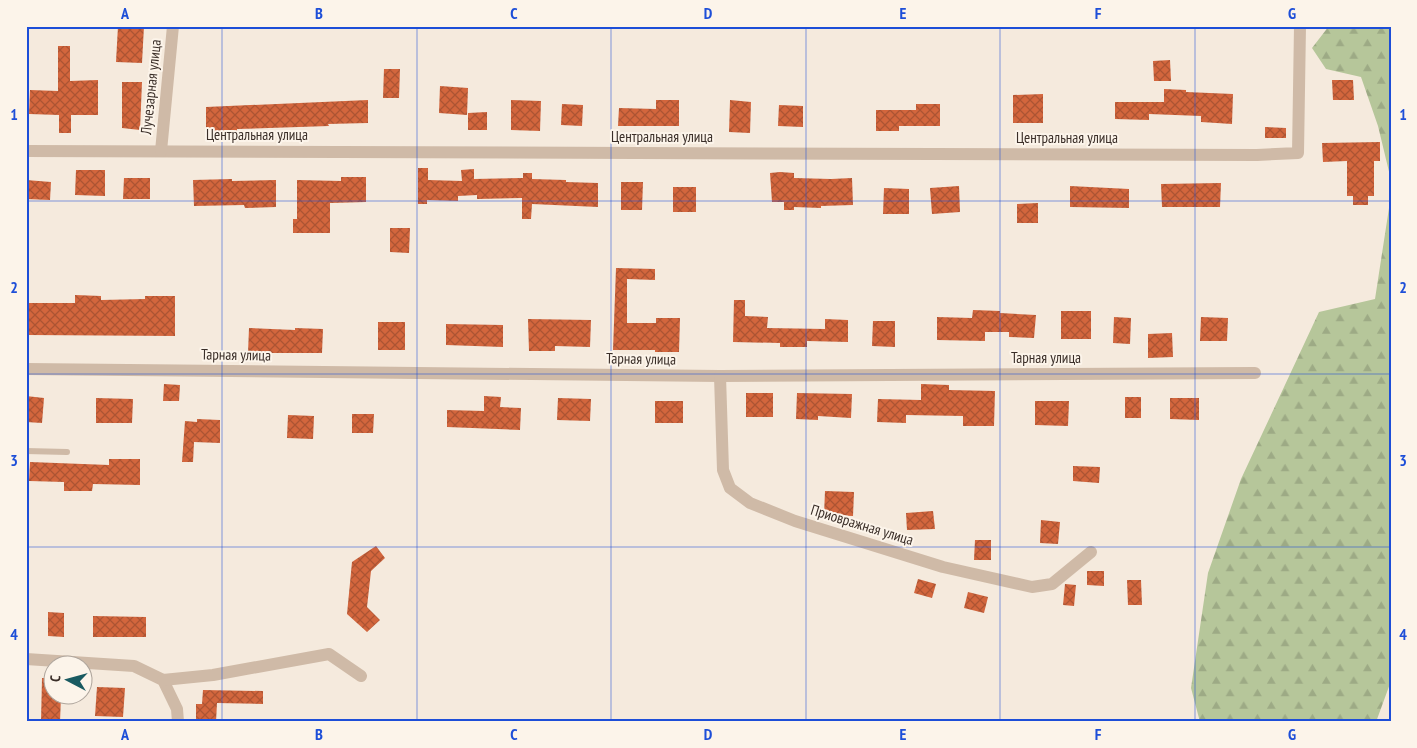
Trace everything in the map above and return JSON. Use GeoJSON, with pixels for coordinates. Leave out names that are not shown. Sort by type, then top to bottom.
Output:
{"type":"FeatureCollection","features":[{"type":"Feature","properties":{"kind":"street","name":"Лучезарная улица"},"geometry":{"type":"LineString","coordinates":[[161,151],[174,26]]}},
{"type":"Feature","properties":{"kind":"street","name":"Центральная улица"},"geometry":{"type":"LineString","coordinates":[[26,151],[1247,155],[1298,153],[1300,26]]}},
{"type":"Feature","properties":{"kind":"street","name":"Тарная улица"},"geometry":{"type":"LineString","coordinates":[[26,369],[720,376],[1255,373]]}},
{"type":"Feature","properties":{"kind":"street","name":"Приовражная улица"},"geometry":{"type":"LineString","coordinates":[[720,376],[723,470],[730,488],[750,503],[795,521],[943,567],[1032,587],[1052,584],[1091,552]]}},
{"type":"Feature","properties":{"kind":"street"},"geometry":{"type":"LineString","coordinates":[[26,659],[134,666],[163,680],[213,675],[329,654],[361,676]]}},
{"type":"Feature","properties":{"kind":"street"},"geometry":{"type":"LineString","coordinates":[[163,680],[177,709],[178,722]]}},
{"type":"Feature","properties":{"kind":"lane"},"geometry":{"type":"LineString","coordinates":[[26,451],[67,452]]}},
{"type":"Feature","properties":{"kind":"green space"},"geometry":{"type":"Polygon","coordinates":[[[1329,26],[1391,26],[1391,180],[1378,126],[1361,77],[1326,69],[1312,48],[1329,26]]]}},
{"type":"Feature","properties":{"kind":"green space"},"geometry":{"type":"Polygon","coordinates":[[[1391,195],[1391,681],[1376,722],[1200,722],[1191,688],[1208,573],[1241,479],[1319,312],[1375,299],[1391,195]]]}},
{"type":"Feature","properties":{"kind":"building"},"geometry":{"type":"Polygon","coordinates":[[[118,26],[144,26],[142,63],[116,62],[118,26]]]}},
{"type":"Feature","properties":{"kind":"building"},"geometry":{"type":"Polygon","coordinates":[[[58,46],[70,46],[70,81],[98,80],[98,115],[71,115],[71,133],[59,133],[59,115],[29,114],[30,90],[58,91],[58,46]]]}},
{"type":"Feature","properties":{"kind":"building"},"geometry":{"type":"Polygon","coordinates":[[[1170,60],[1171,81],[1154,81],[1153,61],[1170,60]]]}},
{"type":"Feature","properties":{"kind":"building"},"geometry":{"type":"Polygon","coordinates":[[[384,69],[400,69],[399,98],[383,98],[384,69]]]}},
{"type":"Feature","properties":{"kind":"building"},"geometry":{"type":"Polygon","coordinates":[[[1332,80],[1353,80],[1354,100],[1333,100],[1332,80]]]}},
{"type":"Feature","properties":{"kind":"building"},"geometry":{"type":"Polygon","coordinates":[[[122,82],[142,82],[140,130],[122,128],[122,82]]]}},
{"type":"Feature","properties":{"kind":"building"},"geometry":{"type":"Polygon","coordinates":[[[440,86],[468,88],[467,115],[439,113],[440,86]]]}},
{"type":"Feature","properties":{"kind":"building"},"geometry":{"type":"Polygon","coordinates":[[[1164,89],[1233,94],[1232,124],[1201,122],[1201,116],[1149,114],[1149,120],[1115,119],[1115,102],[1164,102],[1164,89]]]}},
{"type":"Feature","properties":{"kind":"building"},"geometry":{"type":"Polygon","coordinates":[[[1043,94],[1043,123],[1013,123],[1013,95],[1043,94]]]}},
{"type":"Feature","properties":{"kind":"building"},"geometry":{"type":"Polygon","coordinates":[[[368,100],[368,123],[206,132],[206,107],[368,100]]]}},
{"type":"Feature","properties":{"kind":"building"},"geometry":{"type":"Polygon","coordinates":[[[511,100],[541,101],[540,131],[511,130],[511,100]]]}},
{"type":"Feature","properties":{"kind":"building"},"geometry":{"type":"Polygon","coordinates":[[[656,100],[679,100],[679,126],[618,126],[619,108],[656,109],[656,100]]]}},
{"type":"Feature","properties":{"kind":"building"},"geometry":{"type":"Polygon","coordinates":[[[730,100],[751,102],[750,133],[729,132],[730,100]]]}},
{"type":"Feature","properties":{"kind":"building"},"geometry":{"type":"Polygon","coordinates":[[[562,104],[583,105],[582,126],[561,125],[562,104]]]}},
{"type":"Feature","properties":{"kind":"building"},"geometry":{"type":"Polygon","coordinates":[[[916,104],[940,104],[940,126],[899,126],[899,131],[876,131],[876,110],[916,110],[916,104]]]}},
{"type":"Feature","properties":{"kind":"building"},"geometry":{"type":"Polygon","coordinates":[[[779,105],[803,106],[803,127],[778,126],[779,105]]]}},
{"type":"Feature","properties":{"kind":"building"},"geometry":{"type":"Polygon","coordinates":[[[487,112],[487,130],[468,130],[468,113],[487,112]]]}},
{"type":"Feature","properties":{"kind":"building"},"geometry":{"type":"Polygon","coordinates":[[[1265,127],[1286,128],[1286,138],[1265,138],[1265,127]]]}},
{"type":"Feature","properties":{"kind":"building"},"geometry":{"type":"Polygon","coordinates":[[[1380,142],[1380,161],[1374,161],[1374,196],[1368,196],[1368,205],[1353,205],[1353,196],[1347,196],[1347,161],[1323,162],[1322,143],[1380,142]]]}},
{"type":"Feature","properties":{"kind":"building"},"geometry":{"type":"Polygon","coordinates":[[[418,168],[428,168],[428,180],[462,181],[461,170],[474,169],[474,179],[523,178],[523,173],[532,173],[532,179],[598,183],[598,207],[532,204],[531,219],[522,219],[522,198],[477,199],[477,195],[458,196],[458,201],[427,200],[427,204],[418,204],[418,168]]]}},
{"type":"Feature","properties":{"kind":"building"},"geometry":{"type":"Polygon","coordinates":[[[76,170],[105,170],[105,196],[75,195],[76,170]]]}},
{"type":"Feature","properties":{"kind":"building"},"geometry":{"type":"Polygon","coordinates":[[[770,173],[794,173],[794,178],[852,178],[853,205],[821,206],[821,208],[794,207],[794,210],[784,210],[784,202],[772,202],[770,173]]]}},
{"type":"Feature","properties":{"kind":"building"},"geometry":{"type":"Polygon","coordinates":[[[341,177],[366,177],[366,202],[330,203],[330,233],[293,233],[293,219],[297,219],[297,180],[341,181],[341,177]]]}},
{"type":"Feature","properties":{"kind":"building"},"geometry":{"type":"Polygon","coordinates":[[[124,178],[150,178],[150,199],[123,199],[124,178]]]}},
{"type":"Feature","properties":{"kind":"building"},"geometry":{"type":"Polygon","coordinates":[[[232,179],[232,181],[276,180],[276,207],[245,208],[244,205],[194,206],[193,180],[232,179]]]}},
{"type":"Feature","properties":{"kind":"building"},"geometry":{"type":"Polygon","coordinates":[[[26,180],[51,182],[50,200],[26,199],[26,180]]]}},
{"type":"Feature","properties":{"kind":"building"},"geometry":{"type":"Polygon","coordinates":[[[621,182],[643,182],[642,210],[621,210],[621,182]]]}},
{"type":"Feature","properties":{"kind":"building"},"geometry":{"type":"Polygon","coordinates":[[[1221,183],[1220,207],[1162,207],[1161,184],[1221,183]]]}},
{"type":"Feature","properties":{"kind":"building"},"geometry":{"type":"Polygon","coordinates":[[[959,186],[960,212],[932,214],[930,188],[959,186]]]}},
{"type":"Feature","properties":{"kind":"building"},"geometry":{"type":"Polygon","coordinates":[[[1070,186],[1129,189],[1129,208],[1070,207],[1070,186]]]}},
{"type":"Feature","properties":{"kind":"building"},"geometry":{"type":"Polygon","coordinates":[[[673,187],[696,187],[696,212],[673,212],[673,187]]]}},
{"type":"Feature","properties":{"kind":"building"},"geometry":{"type":"Polygon","coordinates":[[[884,188],[909,189],[909,214],[883,214],[884,188]]]}},
{"type":"Feature","properties":{"kind":"building"},"geometry":{"type":"Polygon","coordinates":[[[1038,203],[1038,223],[1017,223],[1017,204],[1038,203]]]}},
{"type":"Feature","properties":{"kind":"building"},"geometry":{"type":"Polygon","coordinates":[[[390,228],[410,228],[409,253],[390,252],[390,228]]]}},
{"type":"Feature","properties":{"kind":"building"},"geometry":{"type":"Polygon","coordinates":[[[616,268],[655,269],[655,280],[627,279],[627,323],[656,323],[656,318],[680,318],[679,352],[613,350],[616,268]]]}},
{"type":"Feature","properties":{"kind":"building"},"geometry":{"type":"Polygon","coordinates":[[[75,295],[101,296],[101,300],[145,299],[145,296],[175,296],[175,336],[28,335],[28,303],[75,303],[75,295]]]}},
{"type":"Feature","properties":{"kind":"building"},"geometry":{"type":"Polygon","coordinates":[[[734,300],[745,300],[745,316],[768,317],[767,328],[825,329],[825,319],[848,320],[848,342],[807,341],[807,347],[780,347],[780,343],[733,342],[734,300]]]}},
{"type":"Feature","properties":{"kind":"building"},"geometry":{"type":"Polygon","coordinates":[[[973,310],[1036,315],[1034,338],[1009,337],[1009,332],[985,332],[985,341],[937,340],[937,317],[972,318],[973,310]]]}},
{"type":"Feature","properties":{"kind":"building"},"geometry":{"type":"Polygon","coordinates":[[[1061,311],[1091,311],[1091,339],[1061,339],[1061,311]]]}},
{"type":"Feature","properties":{"kind":"building"},"geometry":{"type":"Polygon","coordinates":[[[1114,317],[1131,318],[1130,344],[1113,343],[1114,317]]]}},
{"type":"Feature","properties":{"kind":"building"},"geometry":{"type":"Polygon","coordinates":[[[1201,317],[1228,318],[1227,341],[1200,341],[1201,317]]]}},
{"type":"Feature","properties":{"kind":"building"},"geometry":{"type":"Polygon","coordinates":[[[528,319],[591,320],[590,347],[555,346],[555,351],[529,351],[528,319]]]}},
{"type":"Feature","properties":{"kind":"building"},"geometry":{"type":"Polygon","coordinates":[[[873,321],[895,321],[895,347],[872,346],[873,321]]]}},
{"type":"Feature","properties":{"kind":"building"},"geometry":{"type":"Polygon","coordinates":[[[378,322],[405,322],[405,350],[378,350],[378,322]]]}},
{"type":"Feature","properties":{"kind":"building"},"geometry":{"type":"Polygon","coordinates":[[[446,324],[503,325],[503,347],[446,345],[446,324]]]}},
{"type":"Feature","properties":{"kind":"building"},"geometry":{"type":"Polygon","coordinates":[[[249,328],[323,329],[322,353],[248,353],[249,328]]]}},
{"type":"Feature","properties":{"kind":"building"},"geometry":{"type":"Polygon","coordinates":[[[1172,333],[1173,357],[1148,358],[1148,334],[1172,333]]]}},
{"type":"Feature","properties":{"kind":"building"},"geometry":{"type":"Polygon","coordinates":[[[164,384],[180,385],[179,401],[163,401],[164,384]]]}},
{"type":"Feature","properties":{"kind":"building"},"geometry":{"type":"Polygon","coordinates":[[[921,384],[949,385],[949,390],[995,391],[994,426],[963,426],[963,416],[906,415],[906,423],[877,422],[878,399],[921,400],[921,384]]]}},
{"type":"Feature","properties":{"kind":"building"},"geometry":{"type":"Polygon","coordinates":[[[746,393],[773,393],[773,417],[746,417],[746,393]]]}},
{"type":"Feature","properties":{"kind":"building"},"geometry":{"type":"Polygon","coordinates":[[[797,393],[852,394],[851,418],[818,416],[818,420],[796,419],[797,393]]]}},
{"type":"Feature","properties":{"kind":"building"},"geometry":{"type":"Polygon","coordinates":[[[26,396],[44,398],[42,423],[26,422],[26,396]]]}},
{"type":"Feature","properties":{"kind":"building"},"geometry":{"type":"Polygon","coordinates":[[[484,396],[501,397],[500,407],[521,408],[520,430],[447,427],[447,410],[484,411],[484,396]]]}},
{"type":"Feature","properties":{"kind":"building"},"geometry":{"type":"Polygon","coordinates":[[[1125,397],[1141,397],[1141,418],[1125,418],[1125,397]]]}},
{"type":"Feature","properties":{"kind":"building"},"geometry":{"type":"Polygon","coordinates":[[[96,398],[133,399],[132,423],[96,423],[96,398]]]}},
{"type":"Feature","properties":{"kind":"building"},"geometry":{"type":"Polygon","coordinates":[[[558,398],[591,399],[590,421],[557,420],[558,398]]]}},
{"type":"Feature","properties":{"kind":"building"},"geometry":{"type":"Polygon","coordinates":[[[1170,398],[1199,398],[1199,420],[1170,419],[1170,398]]]}},
{"type":"Feature","properties":{"kind":"building"},"geometry":{"type":"Polygon","coordinates":[[[655,401],[683,401],[683,423],[655,423],[655,401]]]}},
{"type":"Feature","properties":{"kind":"building"},"geometry":{"type":"Polygon","coordinates":[[[1035,401],[1069,401],[1068,426],[1035,425],[1035,401]]]}},
{"type":"Feature","properties":{"kind":"building"},"geometry":{"type":"Polygon","coordinates":[[[352,414],[374,414],[373,433],[352,433],[352,414]]]}},
{"type":"Feature","properties":{"kind":"building"},"geometry":{"type":"Polygon","coordinates":[[[288,415],[314,416],[313,439],[287,438],[288,415]]]}},
{"type":"Feature","properties":{"kind":"building"},"geometry":{"type":"Polygon","coordinates":[[[197,419],[220,420],[220,443],[194,442],[193,462],[182,462],[185,421],[197,422],[197,419]]]}},
{"type":"Feature","properties":{"kind":"building"},"geometry":{"type":"Polygon","coordinates":[[[109,459],[140,459],[140,485],[93,484],[92,491],[64,491],[64,482],[29,481],[30,462],[109,465],[109,459]]]}},
{"type":"Feature","properties":{"kind":"building"},"geometry":{"type":"Polygon","coordinates":[[[1073,466],[1100,467],[1099,483],[1073,481],[1073,466]]]}},
{"type":"Feature","properties":{"kind":"building"},"geometry":{"type":"Polygon","coordinates":[[[825,491],[854,492],[853,516],[824,515],[825,491]]]}},
{"type":"Feature","properties":{"kind":"building"},"geometry":{"type":"Polygon","coordinates":[[[933,511],[935,529],[907,530],[906,513],[933,511]]]}},
{"type":"Feature","properties":{"kind":"building"},"geometry":{"type":"Polygon","coordinates":[[[1041,520],[1060,522],[1058,544],[1040,543],[1041,520]]]}},
{"type":"Feature","properties":{"kind":"building"},"geometry":{"type":"Polygon","coordinates":[[[975,540],[991,540],[991,560],[974,560],[975,540]]]}},
{"type":"Feature","properties":{"kind":"building"},"geometry":{"type":"Polygon","coordinates":[[[376,546],[385,558],[371,571],[367,607],[380,620],[367,632],[347,614],[352,562],[376,546]]]}},
{"type":"Feature","properties":{"kind":"building"},"geometry":{"type":"Polygon","coordinates":[[[1087,571],[1104,571],[1104,586],[1087,585],[1087,571]]]}},
{"type":"Feature","properties":{"kind":"building"},"geometry":{"type":"Polygon","coordinates":[[[918,579],[936,584],[932,598],[914,593],[918,579]]]}},
{"type":"Feature","properties":{"kind":"building"},"geometry":{"type":"Polygon","coordinates":[[[1127,580],[1141,580],[1142,605],[1128,605],[1127,580]]]}},
{"type":"Feature","properties":{"kind":"building"},"geometry":{"type":"Polygon","coordinates":[[[1065,584],[1076,585],[1074,606],[1063,605],[1065,584]]]}},
{"type":"Feature","properties":{"kind":"building"},"geometry":{"type":"Polygon","coordinates":[[[968,592],[988,597],[984,613],[964,608],[968,592]]]}},
{"type":"Feature","properties":{"kind":"building"},"geometry":{"type":"Polygon","coordinates":[[[48,612],[64,613],[64,637],[48,636],[48,612]]]}},
{"type":"Feature","properties":{"kind":"building"},"geometry":{"type":"Polygon","coordinates":[[[93,616],[146,617],[146,637],[93,637],[93,616]]]}},
{"type":"Feature","properties":{"kind":"building"},"geometry":{"type":"Polygon","coordinates":[[[42,678],[42,706],[61,706],[60,722],[41,722],[42,678]]]}},
{"type":"Feature","properties":{"kind":"building"},"geometry":{"type":"Polygon","coordinates":[[[97,687],[125,688],[123,717],[95,716],[97,687]]]}},
{"type":"Feature","properties":{"kind":"building"},"geometry":{"type":"Polygon","coordinates":[[[203,690],[263,691],[263,704],[217,703],[216,722],[196,722],[196,704],[202,704],[203,690]]]}}]}
